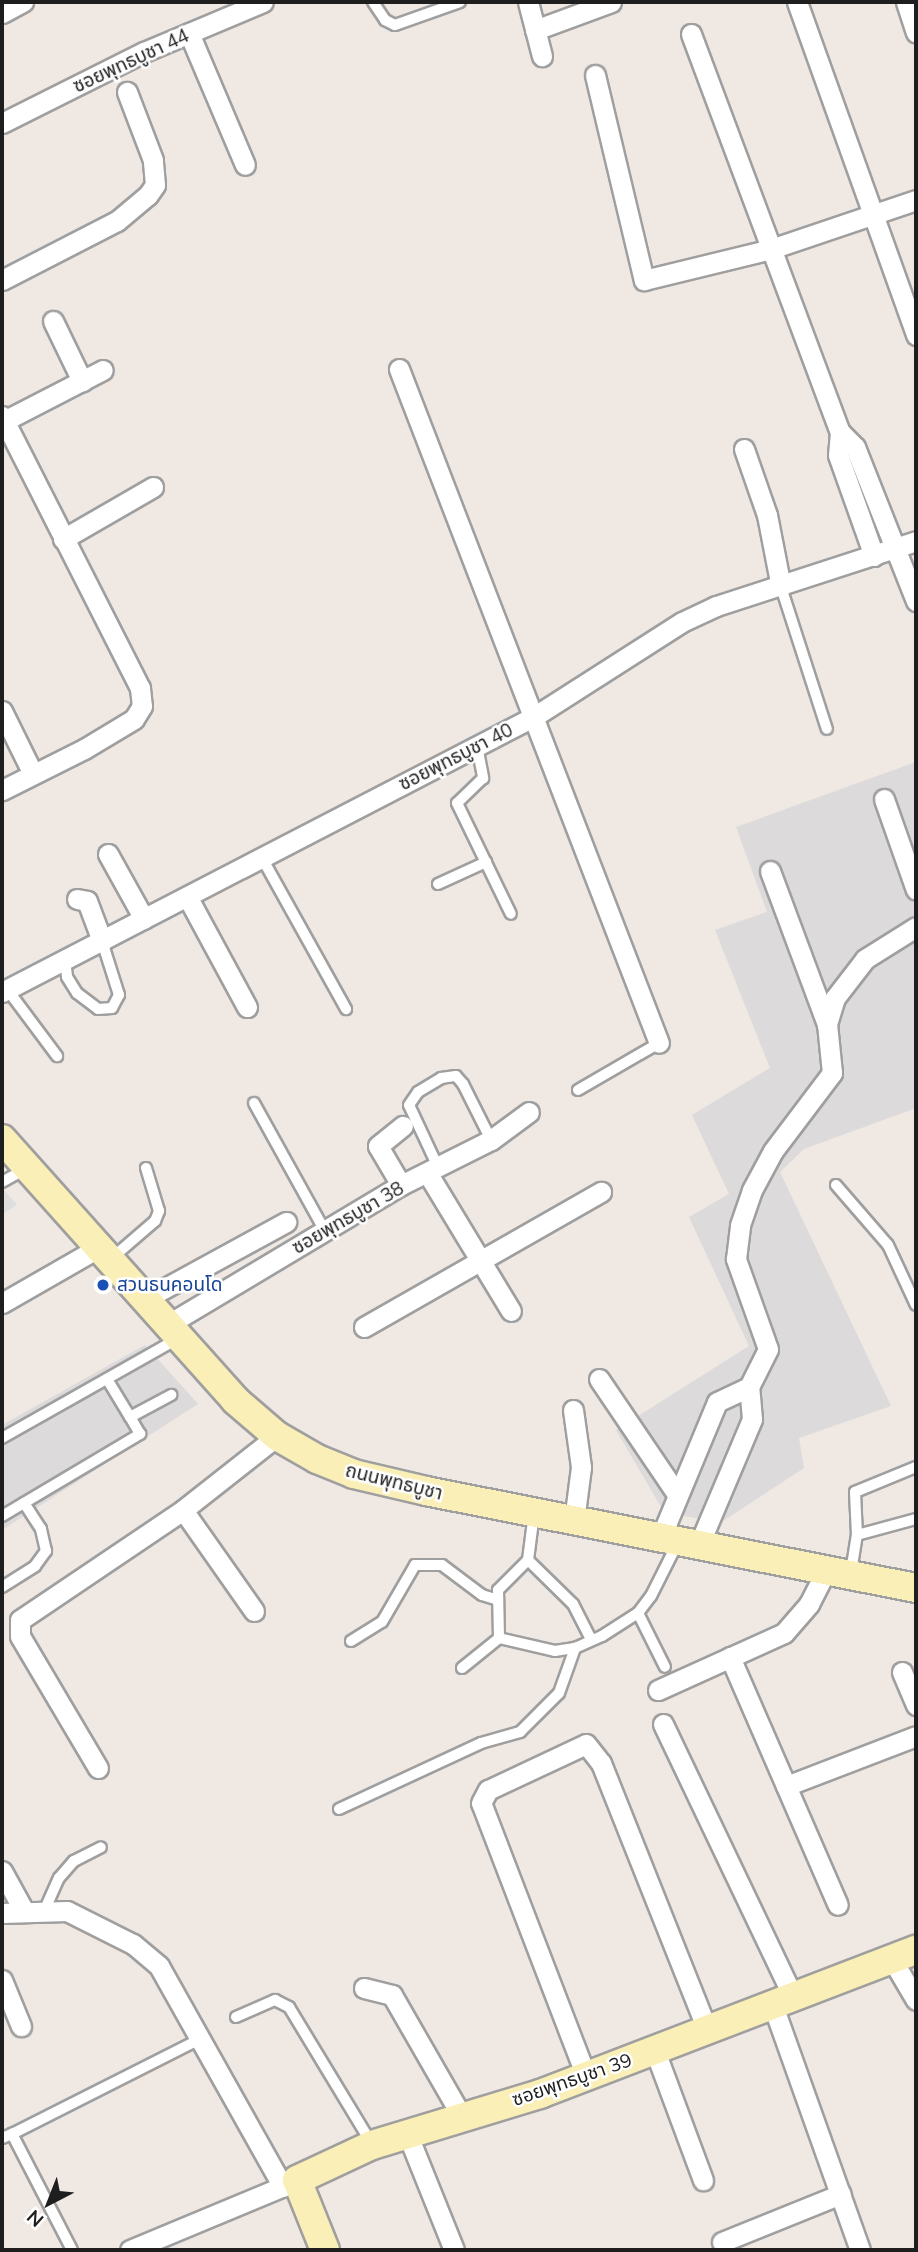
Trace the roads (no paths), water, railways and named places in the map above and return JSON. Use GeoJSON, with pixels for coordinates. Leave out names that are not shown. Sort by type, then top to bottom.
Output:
{"type":"FeatureCollection","features":[{"type":"Feature","properties":{"kind":"main road","name":"ถนนพุทธบูชา"},"geometry":{"type":"LineString","coordinates":[[2,1139],[235,1400],[277,1436],[354,1474],[679,1543],[839,1571],[916,1588]]}},
{"type":"Feature","properties":{"kind":"main road","name":"ซอยพุทธบูชา 39"},"geometry":{"type":"LineString","coordinates":[[290,2183],[372,2145],[586,2076],[708,2032],[782,1999],[905,1956]]}},
{"type":"Feature","properties":{"kind":"main road"},"geometry":{"type":"LineString","coordinates":[[290,2183],[325,2250]]}},
{"type":"Feature","properties":{"kind":"street"},"geometry":{"type":"LineString","coordinates":[[2,13],[23,2]]}},
{"type":"Feature","properties":{"kind":"street","name":"ซอยพุทธบูชา 44"},"geometry":{"type":"LineString","coordinates":[[2,123],[189,33],[262,2]]}},
{"type":"Feature","properties":{"kind":"street"},"geometry":{"type":"LineString","coordinates":[[528,2],[542,56]]}},
{"type":"Feature","properties":{"kind":"street"},"geometry":{"type":"LineString","coordinates":[[535,30],[611,2]]}},
{"type":"Feature","properties":{"kind":"street"},"geometry":{"type":"LineString","coordinates":[[797,2],[916,335]]}},
{"type":"Feature","properties":{"kind":"street"},"geometry":{"type":"LineString","coordinates":[[906,2],[916,32]]}},
{"type":"Feature","properties":{"kind":"street"},"geometry":{"type":"LineString","coordinates":[[189,33],[245,165]]}},
{"type":"Feature","properties":{"kind":"street"},"geometry":{"type":"LineString","coordinates":[[691,34],[840,432],[855,447],[916,601]]}},
{"type":"Feature","properties":{"kind":"street"},"geometry":{"type":"LineString","coordinates":[[595,75],[644,279],[771,248],[916,200]]}},
{"type":"Feature","properties":{"kind":"street"},"geometry":{"type":"LineString","coordinates":[[2,281],[117,220],[148,195],[155,185],[153,160],[127,92]]}},
{"type":"Feature","properties":{"kind":"street"},"geometry":{"type":"LineString","coordinates":[[53,321],[82,381]]}},
{"type":"Feature","properties":{"kind":"street"},"geometry":{"type":"LineString","coordinates":[[398,369],[535,716],[659,1043]]}},
{"type":"Feature","properties":{"kind":"street"},"geometry":{"type":"LineString","coordinates":[[2,790],[134,719],[142,706],[140,688],[3,419],[103,370]]}},
{"type":"Feature","properties":{"kind":"street"},"geometry":{"type":"LineString","coordinates":[[840,432],[838,455],[874,556]]}},
{"type":"Feature","properties":{"kind":"street"},"geometry":{"type":"LineString","coordinates":[[744,449],[767,515],[781,587]]}},
{"type":"Feature","properties":{"kind":"street"},"geometry":{"type":"LineString","coordinates":[[63,539],[153,487]]}},
{"type":"Feature","properties":{"kind":"street","name":"ซอยพุทธบูชา 40"},"geometry":{"type":"LineString","coordinates":[[5,991],[535,716],[682,622],[716,606],[916,541]]}},
{"type":"Feature","properties":{"kind":"street"},"geometry":{"type":"LineString","coordinates":[[2,711],[33,774]]}},
{"type":"Feature","properties":{"kind":"street"},"geometry":{"type":"LineString","coordinates":[[884,799],[916,890]]}},
{"type":"Feature","properties":{"kind":"street"},"geometry":{"type":"LineString","coordinates":[[107,854],[144,919]]}},
{"type":"Feature","properties":{"kind":"street"},"geometry":{"type":"LineString","coordinates":[[679,1543],[752,1419],[750,1387],[768,1349],[736,1259],[740,1225],[773,1152],[832,1073],[827,1024],[770,871]]}},
{"type":"Feature","properties":{"kind":"street"},"geometry":{"type":"LineString","coordinates":[[188,898],[247,1007]]}},
{"type":"Feature","properties":{"kind":"street"},"geometry":{"type":"LineString","coordinates":[[77,900],[88,901],[102,941]]}},
{"type":"Feature","properties":{"kind":"street"},"geometry":{"type":"LineString","coordinates":[[827,1024],[835,998],[865,959],[916,927]]}},
{"type":"Feature","properties":{"kind":"street","name":"ซอยพุทธบูชา 38"},"geometry":{"type":"LineString","coordinates":[[173,1331],[325,1231],[401,1185],[491,1140],[528,1112]]}},
{"type":"Feature","properties":{"kind":"street"},"geometry":{"type":"LineString","coordinates":[[401,1185],[378,1146],[403,1126]]}},
{"type":"Feature","properties":{"kind":"street"},"geometry":{"type":"LineString","coordinates":[[433,1171],[478,1262],[511,1311]]}},
{"type":"Feature","properties":{"kind":"street"},"geometry":{"type":"LineString","coordinates":[[364,1327],[601,1192]]}},
{"type":"Feature","properties":{"kind":"street"},"geometry":{"type":"LineString","coordinates":[[145,1299],[286,1222]]}},
{"type":"Feature","properties":{"kind":"street"},"geometry":{"type":"LineString","coordinates":[[2,1303],[104,1254]]}},
{"type":"Feature","properties":{"kind":"street"},"geometry":{"type":"LineString","coordinates":[[599,1379],[677,1494]]}},
{"type":"Feature","properties":{"kind":"street"},"geometry":{"type":"LineString","coordinates":[[679,1543],[677,1494],[718,1402],[750,1387]]}},
{"type":"Feature","properties":{"kind":"street"},"geometry":{"type":"LineString","coordinates":[[573,1410],[581,1466],[574,1521]]}},
{"type":"Feature","properties":{"kind":"street"},"geometry":{"type":"LineString","coordinates":[[98,1768],[20,1636],[20,1620],[183,1510],[277,1436]]}},
{"type":"Feature","properties":{"kind":"street"},"geometry":{"type":"LineString","coordinates":[[183,1510],[254,1611]]}},
{"type":"Feature","properties":{"kind":"street"},"geometry":{"type":"LineString","coordinates":[[658,1690],[792,1626],[839,1571]]}},
{"type":"Feature","properties":{"kind":"street"},"geometry":{"type":"LineString","coordinates":[[730,1657],[838,1905]]}},
{"type":"Feature","properties":{"kind":"street"},"geometry":{"type":"LineString","coordinates":[[902,1672],[916,1704]]}},
{"type":"Feature","properties":{"kind":"street"},"geometry":{"type":"LineString","coordinates":[[663,1724],[782,1999],[860,2250]]}},
{"type":"Feature","properties":{"kind":"street"},"geometry":{"type":"LineString","coordinates":[[786,1786],[916,1735]]}},
{"type":"Feature","properties":{"kind":"street"},"geometry":{"type":"LineString","coordinates":[[586,2076],[481,1802],[488,1790],[586,1744],[601,1763],[708,2032]]}},
{"type":"Feature","properties":{"kind":"street"},"geometry":{"type":"LineString","coordinates":[[2,1871],[24,1911]]}},
{"type":"Feature","properties":{"kind":"street"},"geometry":{"type":"LineString","coordinates":[[2,1913],[45,1909],[67,1911],[104,1928],[150,1959],[182,2001],[200,2039],[290,2183],[130,2250]]}},
{"type":"Feature","properties":{"kind":"street"},"geometry":{"type":"LineString","coordinates":[[905,1956],[916,2000]]}},
{"type":"Feature","properties":{"kind":"street"},"geometry":{"type":"LineString","coordinates":[[2,1980],[21,2026]]}},
{"type":"Feature","properties":{"kind":"street"},"geometry":{"type":"LineString","coordinates":[[364,1988],[392,1995],[461,2115]]}},
{"type":"Feature","properties":{"kind":"street"},"geometry":{"type":"LineString","coordinates":[[655,2051],[703,2179]]}},
{"type":"Feature","properties":{"kind":"street"},"geometry":{"type":"LineString","coordinates":[[407,2133],[454,2250]]}},
{"type":"Feature","properties":{"kind":"street"},"geometry":{"type":"LineString","coordinates":[[722,2242],[841,2194]]}},
{"type":"Feature","properties":{"kind":"lane"},"geometry":{"type":"LineString","coordinates":[[373,2],[384,20],[395,25],[460,2]]}},
{"type":"Feature","properties":{"kind":"lane"},"geometry":{"type":"LineString","coordinates":[[781,587],[827,729]]}},
{"type":"Feature","properties":{"kind":"lane"},"geometry":{"type":"LineString","coordinates":[[477,746],[485,772],[457,803],[511,914]]}},
{"type":"Feature","properties":{"kind":"lane"},"geometry":{"type":"LineString","coordinates":[[262,858],[346,1009]]}},
{"type":"Feature","properties":{"kind":"lane"},"geometry":{"type":"LineString","coordinates":[[438,884],[486,862]]}},
{"type":"Feature","properties":{"kind":"lane"},"geometry":{"type":"LineString","coordinates":[[65,960],[67,977],[77,993],[99,1009],[112,1008],[119,995],[102,941]]}},
{"type":"Feature","properties":{"kind":"lane"},"geometry":{"type":"LineString","coordinates":[[5,991],[57,1056]]}},
{"type":"Feature","properties":{"kind":"lane"},"geometry":{"type":"LineString","coordinates":[[578,1090],[659,1043]]}},
{"type":"Feature","properties":{"kind":"lane"},"geometry":{"type":"LineString","coordinates":[[433,1171],[409,1105],[418,1092],[441,1078],[456,1076],[463,1084],[491,1140]]}},
{"type":"Feature","properties":{"kind":"lane"},"geometry":{"type":"LineString","coordinates":[[254,1104],[325,1231]]}},
{"type":"Feature","properties":{"kind":"lane"},"geometry":{"type":"LineString","coordinates":[[2,1182],[27,1168]]}},
{"type":"Feature","properties":{"kind":"lane"},"geometry":{"type":"LineString","coordinates":[[104,1254],[155,1221],[159,1211],[146,1168]]}},
{"type":"Feature","properties":{"kind":"lane"},"geometry":{"type":"LineString","coordinates":[[836,1185],[888,1245],[916,1305]]}},
{"type":"Feature","properties":{"kind":"lane"},"geometry":{"type":"LineString","coordinates":[[2,1438],[107,1380],[173,1331]]}},
{"type":"Feature","properties":{"kind":"lane"},"geometry":{"type":"LineString","coordinates":[[2,1516],[140,1434],[107,1380]]}},
{"type":"Feature","properties":{"kind":"lane"},"geometry":{"type":"LineString","coordinates":[[130,1418],[171,1395]]}},
{"type":"Feature","properties":{"kind":"lane"},"geometry":{"type":"LineString","coordinates":[[839,1571],[857,1535],[855,1492],[916,1466]]}},
{"type":"Feature","properties":{"kind":"lane"},"geometry":{"type":"LineString","coordinates":[[2,1587],[35,1566],[46,1551],[41,1529],[23,1503]]}},
{"type":"Feature","properties":{"kind":"lane"},"geometry":{"type":"LineString","coordinates":[[499,1638],[498,1600],[505,1582],[518,1574],[528,1560],[534,1513]]}},
{"type":"Feature","properties":{"kind":"lane"},"geometry":{"type":"LineString","coordinates":[[857,1535],[916,1519]]}},
{"type":"Feature","properties":{"kind":"lane"},"geometry":{"type":"LineString","coordinates":[[499,1638],[555,1651],[575,1648],[638,1613],[652,1596],[679,1543]]}},
{"type":"Feature","properties":{"kind":"lane"},"geometry":{"type":"LineString","coordinates":[[528,1560],[573,1604],[591,1639]]}},
{"type":"Feature","properties":{"kind":"lane"},"geometry":{"type":"LineString","coordinates":[[351,1641],[382,1622],[415,1566],[442,1565],[482,1595],[498,1600]]}},
{"type":"Feature","properties":{"kind":"lane"},"geometry":{"type":"LineString","coordinates":[[638,1613],[665,1667]]}},
{"type":"Feature","properties":{"kind":"lane"},"geometry":{"type":"LineString","coordinates":[[462,1668],[499,1638]]}},
{"type":"Feature","properties":{"kind":"lane"},"geometry":{"type":"LineString","coordinates":[[340,1809],[481,1743],[520,1732],[559,1693],[575,1648]]}},
{"type":"Feature","properties":{"kind":"lane"},"geometry":{"type":"LineString","coordinates":[[45,1909],[59,1878],[74,1861],[101,1847]]}},
{"type":"Feature","properties":{"kind":"lane"},"geometry":{"type":"LineString","coordinates":[[236,2017],[275,2000],[289,2007],[372,2145]]}},
{"type":"Feature","properties":{"kind":"lane"},"geometry":{"type":"LineString","coordinates":[[72,2250],[7,2136],[200,2039]]}},
{"type":"Feature","properties":{"kind":"place","name":"สวนธนคอนโด"},"geometry":{"type":"Point","coordinates":[103,1285]}}]}
